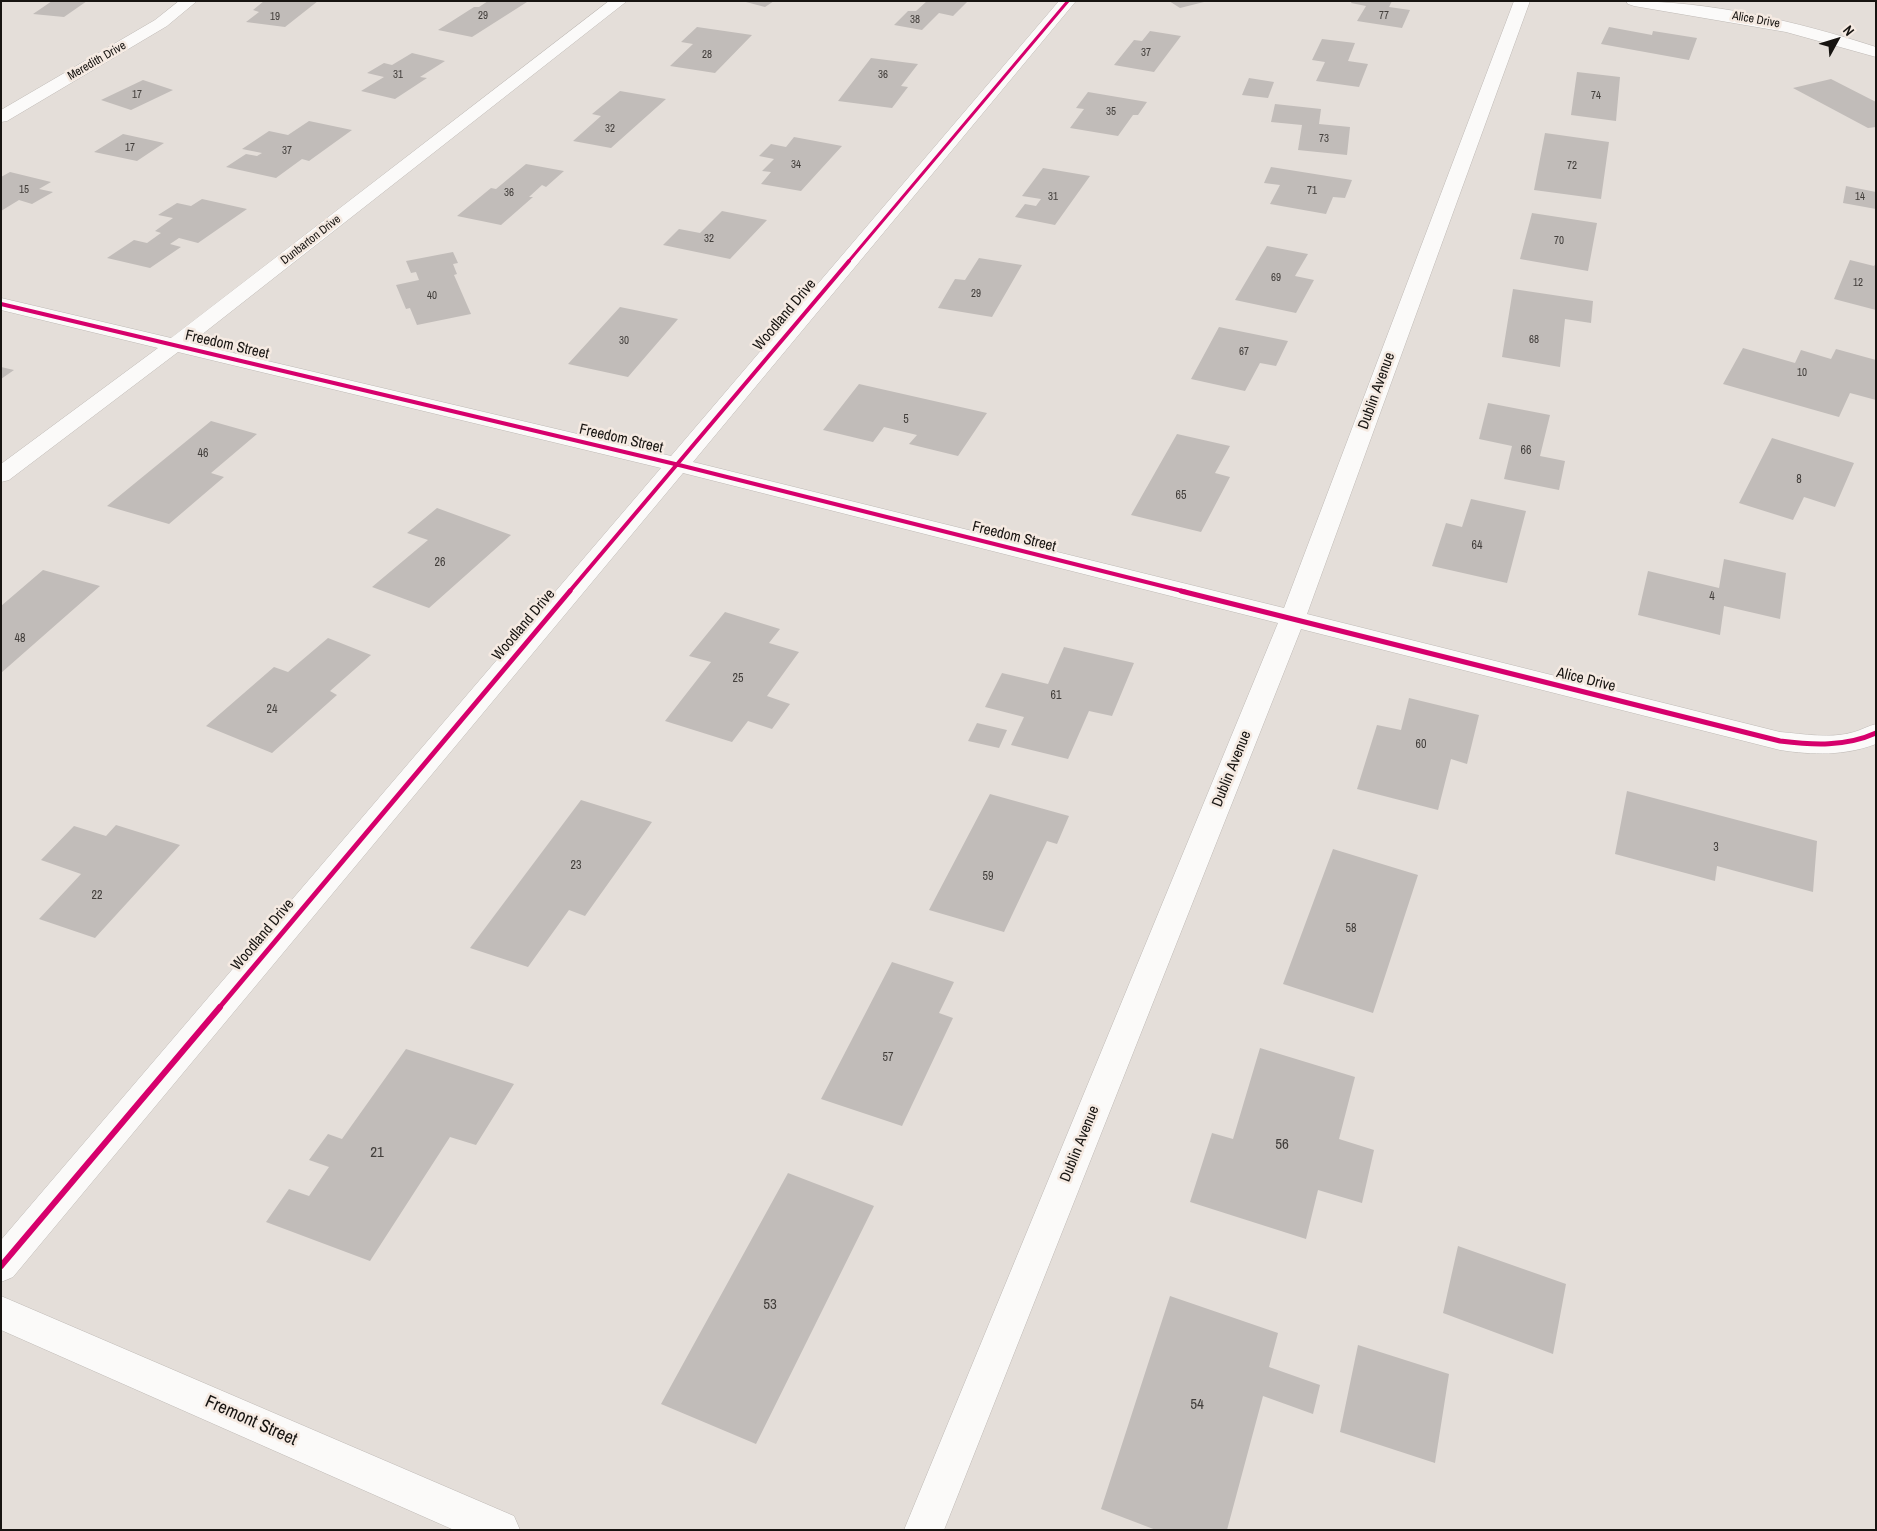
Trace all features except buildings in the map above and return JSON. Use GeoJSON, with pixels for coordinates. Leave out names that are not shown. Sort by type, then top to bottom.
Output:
{"type":"FeatureCollection","features":[{"type":"Feature","properties":{"kind":"street","name":"Meredith Drive"},"geometry":{"type":"LineString","coordinates":[[1,117],[155,27],[188,1]]}},
{"type":"Feature","properties":{"kind":"street","name":"Dunbarton Drive"},"geometry":{"type":"LineString","coordinates":[[1,475],[175,346],[618,1]]}},
{"type":"Feature","properties":{"kind":"street","name":"Woodland Drive"},"geometry":{"type":"LineString","coordinates":[[1,1266],[675,464],[1068,1]]}},
{"type":"Feature","properties":{"kind":"street","name":"Dublin Avenue"},"geometry":{"type":"LineString","coordinates":[[924,1530],[1292,620],[1522,1]]}},
{"type":"Feature","properties":{"kind":"street","name":"Alice Drive"},"geometry":{"type":"LineString","coordinates":[[1634,1],[1774,22],[1814,32],[1876,52]]}},
{"type":"Feature","properties":{"kind":"street","name":"Freedom Street"},"geometry":{"type":"LineString","coordinates":[[1,304],[675,464],[1292,620]]}},
{"type":"Feature","properties":{"kind":"street","name":"Alice Drive"},"geometry":{"type":"LineString","coordinates":[[1292,620],[1780,741],[1818,746],[1865,739],[1876,733]]}},
{"type":"Feature","properties":{"kind":"street","name":"Fremont Street"},"geometry":{"type":"LineString","coordinates":[[1,1313],[500,1530]]}},
{"type":"Feature","properties":{"kind":"cycle path"},"geometry":{"type":"LineString","coordinates":[[1,1266],[1068,1]]}},
{"type":"Feature","properties":{"kind":"cycle path"},"geometry":{"type":"LineString","coordinates":[[1,304],[675,464],[1780,741],[1804,744],[1841,744],[1853,742],[1876,733]]}}]}
